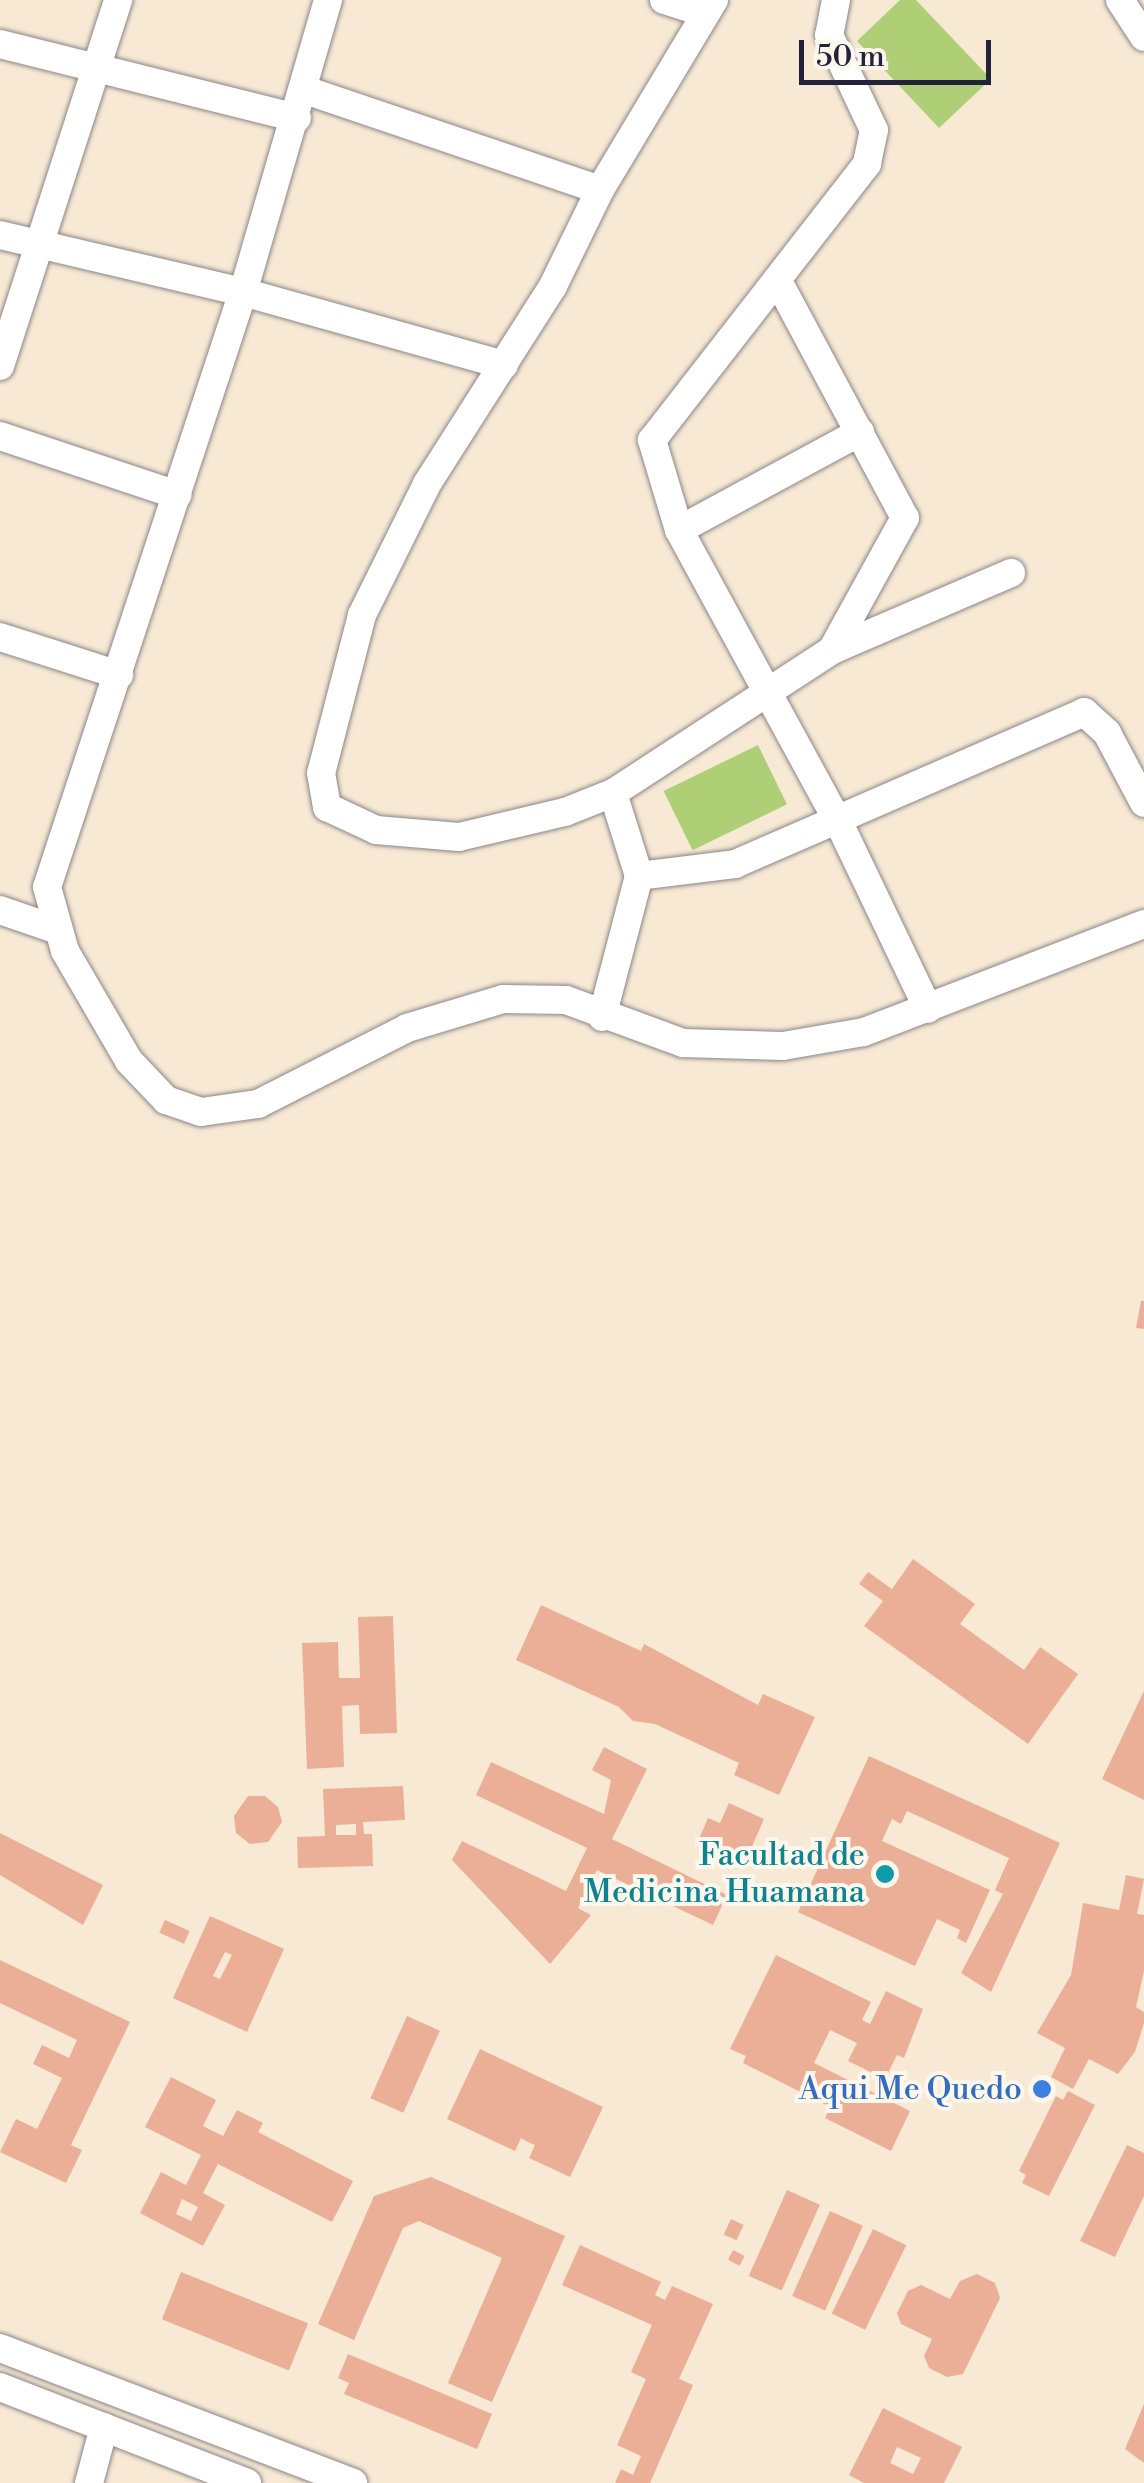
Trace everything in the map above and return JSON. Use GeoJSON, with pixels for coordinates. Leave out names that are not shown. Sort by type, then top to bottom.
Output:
{"type":"FeatureCollection","features":[{"type":"Feature","properties":{"kind":"street"},"geometry":{"type":"LineString","coordinates":[[0,366],[118,0]]}},
{"type":"Feature","properties":{"kind":"street"},"geometry":{"type":"LineString","coordinates":[[328,0],[297,118],[242,292],[119,675],[56,844],[47,887],[55,929],[129,1060],[166,1100],[201,1112],[258,1104],[407,1028],[503,1000],[566,1000],[602,1017],[683,1043],[783,1046],[864,1032],[1144,924]]}},
{"type":"Feature","properties":{"kind":"street"},"geometry":{"type":"LineString","coordinates":[[664,0],[710,7],[600,190],[504,366],[427,484],[362,615],[320,773],[322,796],[338,816],[376,830],[459,836],[612,793],[832,650],[1011,573]]}},
{"type":"Feature","properties":{"kind":"street"},"geometry":{"type":"LineString","coordinates":[[836,0],[828,35],[874,130],[867,164],[652,440],[679,530],[839,823],[928,1009]]}},
{"type":"Feature","properties":{"kind":"street"},"geometry":{"type":"LineString","coordinates":[[1120,0],[1144,37]]}},
{"type":"Feature","properties":{"kind":"street"},"geometry":{"type":"LineString","coordinates":[[0,44],[297,118]]}},
{"type":"Feature","properties":{"kind":"street"},"geometry":{"type":"LineString","coordinates":[[305,90],[600,190]]}},
{"type":"Feature","properties":{"kind":"street"},"geometry":{"type":"LineString","coordinates":[[0,235],[242,292],[504,366]]}},
{"type":"Feature","properties":{"kind":"street"},"geometry":{"type":"LineString","coordinates":[[778,281],[905,518],[832,650]]}},
{"type":"Feature","properties":{"kind":"street"},"geometry":{"type":"LineString","coordinates":[[679,530],[860,432]]}},
{"type":"Feature","properties":{"kind":"street"},"geometry":{"type":"LineString","coordinates":[[0,436],[177,496]]}},
{"type":"Feature","properties":{"kind":"street"},"geometry":{"type":"LineString","coordinates":[[0,636],[119,675]]}},
{"type":"Feature","properties":{"kind":"street"},"geometry":{"type":"LineString","coordinates":[[639,876],[735,864],[839,823],[1084,712],[1107,733],[1144,802]]}},
{"type":"Feature","properties":{"kind":"street"},"geometry":{"type":"LineString","coordinates":[[602,1017],[639,876],[612,793]]}},
{"type":"Feature","properties":{"kind":"street"},"geometry":{"type":"LineString","coordinates":[[0,910],[55,929]]}},
{"type":"Feature","properties":{"kind":"street"},"geometry":{"type":"LineString","coordinates":[[0,2348],[353,2483]]}},
{"type":"Feature","properties":{"kind":"street"},"geometry":{"type":"LineString","coordinates":[[0,2388],[247,2483]]}},
{"type":"Feature","properties":{"kind":"street"},"geometry":{"type":"LineString","coordinates":[[90,2483],[104,2427]]}},
{"type":"Feature","properties":{"kind":"green space"},"geometry":{"type":"Polygon","coordinates":[[[900,0],[916,0],[991,79],[939,128],[857,41],[900,0]]]}},
{"type":"Feature","properties":{"kind":"green space"},"geometry":{"type":"Polygon","coordinates":[[[758,745],[787,804],[693,850],[664,791],[758,745]]]}},
{"type":"Feature","properties":{"kind":"building"},"geometry":{"type":"Polygon","coordinates":[[[1144,1301],[1144,1329],[1136,1328],[1144,1301]]]}},
{"type":"Feature","properties":{"kind":"building"},"geometry":{"type":"Polygon","coordinates":[[[913,1559],[975,1604],[960,1624],[1024,1670],[1040,1647],[1078,1674],[1028,1744],[864,1626],[883,1601],[859,1584],[868,1572],[892,1589],[913,1559]]]}},
{"type":"Feature","properties":{"kind":"building"},"geometry":{"type":"Polygon","coordinates":[[[541,1605],[641,1651],[644,1644],[758,1705],[763,1694],[815,1717],[779,1795],[734,1775],[739,1763],[655,1724],[633,1721],[619,1707],[516,1660],[541,1605]]]}},
{"type":"Feature","properties":{"kind":"building"},"geometry":{"type":"Polygon","coordinates":[[[393,1616],[397,1733],[360,1734],[359,1705],[342,1706],[344,1767],[307,1769],[302,1643],[338,1642],[339,1678],[360,1678],[358,1617],[393,1616]]]}},
{"type":"Feature","properties":{"kind":"building"},"geometry":{"type":"Polygon","coordinates":[[[1144,1691],[1144,1800],[1102,1779],[1144,1691]]]}},
{"type":"Feature","properties":{"kind":"building"},"geometry":{"type":"Polygon","coordinates":[[[604,1747],[647,1769],[612,1839],[727,1895],[713,1925],[597,1870],[578,1908],[591,1915],[550,1964],[452,1860],[462,1841],[566,1891],[587,1848],[476,1795],[491,1762],[604,1814],[611,1780],[592,1770],[604,1747]]]}},
{"type":"Feature","properties":{"kind":"building","name":"Facultad de Medicina Huamana"},"geometry":{"type":"Polygon","coordinates":[[[869,1756],[1060,1843],[991,1992],[961,1973],[1003,1894],[995,1890],[1009,1858],[907,1811],[901,1824],[892,1819],[882,1841],[990,1890],[966,1943],[957,1938],[960,1930],[937,1919],[915,1966],[798,1912],[869,1756]]]}},
{"type":"Feature","properties":{"kind":"building"},"geometry":{"type":"Polygon","coordinates":[[[403,1786],[405,1820],[363,1822],[364,1834],[372,1834],[373,1866],[298,1868],[297,1837],[325,1836],[323,1789],[403,1786]],[[356,1824],[336,1825],[336,1835],[356,1835],[356,1824]]]}},
{"type":"Feature","properties":{"kind":"building"},"geometry":{"type":"Polygon","coordinates":[[[248,1796],[265,1796],[278,1807],[282,1822],[268,1842],[250,1844],[236,1833],[234,1816],[248,1796]]]}},
{"type":"Feature","properties":{"kind":"building"},"geometry":{"type":"Polygon","coordinates":[[[729,1803],[764,1819],[746,1860],[699,1839],[708,1818],[720,1823],[729,1803]]]}},
{"type":"Feature","properties":{"kind":"building"},"geometry":{"type":"Polygon","coordinates":[[[0,1833],[103,1885],[83,1925],[0,1875],[0,1833]]]}},
{"type":"Feature","properties":{"kind":"building"},"geometry":{"type":"Polygon","coordinates":[[[1126,1875],[1144,1879],[1137,1914],[1144,1915],[1144,1971],[1136,2007],[1144,2012],[1144,2023],[1135,2052],[1118,2074],[1089,2059],[1073,2089],[1051,2077],[1065,2048],[1037,2033],[1071,1975],[1083,1903],[1119,1910],[1126,1875]]]}},
{"type":"Feature","properties":{"kind":"building"},"geometry":{"type":"Polygon","coordinates":[[[210,1916],[284,1949],[247,2032],[173,1998],[210,1916]],[[225,1952],[213,1976],[220,1979],[232,1955],[225,1952]]]}},
{"type":"Feature","properties":{"kind":"building"},"geometry":{"type":"Polygon","coordinates":[[[165,1920],[190,1931],[184,1944],[159,1933],[165,1920]]]}},
{"type":"Feature","properties":{"kind":"building"},"geometry":{"type":"Polygon","coordinates":[[[776,1955],[871,2002],[862,2020],[870,2024],[886,1991],[923,2009],[904,2058],[897,2055],[885,2079],[848,2061],[857,2043],[830,2030],[814,2063],[910,2111],[891,2151],[825,2118],[830,2107],[743,2063],[746,2056],[730,2049],[776,1955]]]}},
{"type":"Feature","properties":{"kind":"building"},"geometry":{"type":"Polygon","coordinates":[[[0,1960],[130,2022],[71,2145],[82,2150],[66,2183],[0,2152],[16,2119],[37,2129],[62,2078],[33,2064],[42,2045],[69,2058],[77,2040],[0,2003],[0,1960]]]}},
{"type":"Feature","properties":{"kind":"building"},"geometry":{"type":"Polygon","coordinates":[[[407,2016],[440,2031],[403,2113],[370,2098],[407,2016]]]}},
{"type":"Feature","properties":{"kind":"building"},"geometry":{"type":"Polygon","coordinates":[[[480,2049],[603,2107],[570,2177],[529,2158],[535,2145],[521,2138],[515,2151],[447,2119],[480,2049]]]}},
{"type":"Feature","properties":{"kind":"building"},"geometry":{"type":"Polygon","coordinates":[[[171,2077],[216,2100],[203,2126],[223,2136],[237,2110],[263,2123],[258,2132],[353,2181],[332,2222],[218,2164],[203,2193],[225,2205],[203,2246],[140,2213],[161,2172],[186,2185],[201,2155],[145,2127],[171,2077]],[[182,2199],[176,2214],[191,2221],[198,2207],[182,2199]]]}},
{"type":"Feature","properties":{"kind":"building"},"geometry":{"type":"Polygon","coordinates":[[[1068,2091],[1095,2105],[1049,2196],[1022,2183],[1026,2175],[1019,2171],[1056,2096],[1063,2100],[1068,2091]]]}},
{"type":"Feature","properties":{"kind":"building"},"geometry":{"type":"Polygon","coordinates":[[[1127,2145],[1144,2153],[1144,2196],[1115,2257],[1080,2241],[1127,2145]]]}},
{"type":"Feature","properties":{"kind":"building"},"geometry":{"type":"Polygon","coordinates":[[[431,2177],[565,2236],[492,2402],[448,2383],[502,2258],[419,2221],[403,2228],[354,2340],[318,2324],[374,2196],[431,2177]]]}},
{"type":"Feature","properties":{"kind":"building"},"geometry":{"type":"Polygon","coordinates":[[[787,2190],[820,2205],[782,2291],[749,2276],[787,2190]]]}},
{"type":"Feature","properties":{"kind":"building"},"geometry":{"type":"Polygon","coordinates":[[[830,2211],[863,2226],[825,2311],[792,2296],[830,2211]]]}},
{"type":"Feature","properties":{"kind":"building"},"geometry":{"type":"Polygon","coordinates":[[[731,2219],[744,2225],[737,2240],[724,2234],[731,2219]]]}},
{"type":"Feature","properties":{"kind":"building"},"geometry":{"type":"Polygon","coordinates":[[[873,2229],[906,2245],[865,2330],[832,2313],[873,2229]]]}},
{"type":"Feature","properties":{"kind":"building"},"geometry":{"type":"Polygon","coordinates":[[[580,2245],[661,2282],[655,2295],[665,2300],[672,2286],[713,2304],[679,2379],[693,2385],[650,2483],[615,2483],[621,2469],[633,2475],[641,2456],[617,2445],[646,2379],[631,2372],[652,2325],[562,2285],[580,2245]]]}},
{"type":"Feature","properties":{"kind":"building"},"geometry":{"type":"Polygon","coordinates":[[[733,2250],[745,2256],[740,2266],[728,2260],[733,2250]]]}},
{"type":"Feature","properties":{"kind":"building"},"geometry":{"type":"Polygon","coordinates":[[[181,2272],[308,2323],[289,2371],[162,2319],[181,2272]]]}},
{"type":"Feature","properties":{"kind":"building"},"geometry":{"type":"Polygon","coordinates":[[[977,2274],[995,2283],[1000,2298],[963,2374],[947,2377],[929,2368],[924,2356],[932,2339],[901,2324],[897,2313],[908,2291],[921,2285],[950,2299],[960,2281],[977,2274]]]}},
{"type":"Feature","properties":{"kind":"building"},"geometry":{"type":"Polygon","coordinates":[[[348,2354],[492,2414],[477,2449],[344,2394],[349,2383],[338,2378],[348,2354]]]}},
{"type":"Feature","properties":{"kind":"building"},"geometry":{"type":"Polygon","coordinates":[[[1144,2404],[1144,2463],[1125,2449],[1144,2404]]]}},
{"type":"Feature","properties":{"kind":"building"},"geometry":{"type":"Polygon","coordinates":[[[883,2408],[962,2447],[944,2483],[864,2483],[849,2475],[883,2408]],[[897,2447],[890,2463],[913,2474],[921,2458],[897,2447]]]}},
{"type":"Feature","properties":{"kind":"place","name":"Facultad de Medicina Huamana"},"geometry":{"type":"Point","coordinates":[885,1874]}},
{"type":"Feature","properties":{"kind":"place","name":"Aqui Me Quedo"},"geometry":{"type":"Point","coordinates":[1042,2089]}}]}
